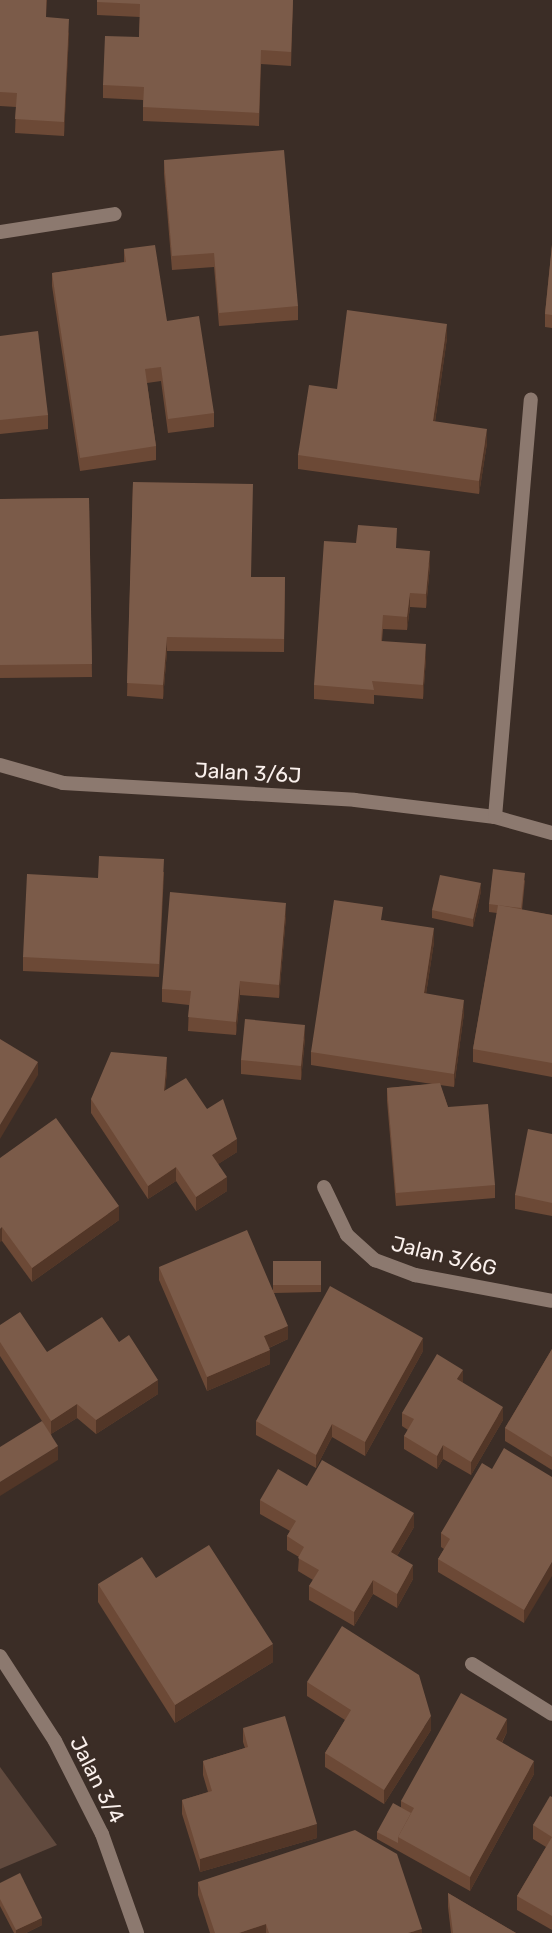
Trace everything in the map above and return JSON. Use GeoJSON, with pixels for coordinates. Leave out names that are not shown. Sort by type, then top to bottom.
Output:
{"type":"FeatureCollection","features":[{"type":"Feature","properties":{"kind":"street"},"geometry":{"type":"LineString","coordinates":[[0,232],[115,214]]}},
{"type":"Feature","properties":{"kind":"street"},"geometry":{"type":"LineString","coordinates":[[495,817],[531,400]]}},
{"type":"Feature","properties":{"kind":"street","name":"Jalan 3/6J"},"geometry":{"type":"LineString","coordinates":[[0,765],[63,783],[355,800],[495,817],[552,833]]}},
{"type":"Feature","properties":{"kind":"street","name":"Jalan 3/6G"},"geometry":{"type":"LineString","coordinates":[[324,1187],[347,1235],[375,1260],[415,1275],[552,1301]]}},
{"type":"Feature","properties":{"kind":"street","name":"Jalan 3/4"},"geometry":{"type":"LineString","coordinates":[[0,1656],[55,1741],[102,1834],[137,1933]]}},
{"type":"Feature","properties":{"kind":"street"},"geometry":{"type":"LineString","coordinates":[[472,1664],[552,1714]]}},
{"type":"Feature","properties":{"kind":"shaded area"},"geometry":{"type":"Polygon","coordinates":[[[0,1767],[57,1845],[0,1869],[0,1767]]]}},
{"type":"Feature","properties":{"kind":"building"},"geometry":{"type":"Polygon","coordinates":[[[0,0],[46,0],[46,17],[69,19],[64,122],[15,119],[17,93],[0,92],[0,0]]]}},
{"type":"Feature","properties":{"kind":"building"},"geometry":{"type":"Polygon","coordinates":[[[97,0],[293,0],[291,52],[261,50],[259,113],[143,107],[144,87],[103,85],[105,36],[139,37],[140,4],[97,0]]]}},
{"type":"Feature","properties":{"kind":"building"},"geometry":{"type":"Polygon","coordinates":[[[284,150],[298,306],[219,313],[214,253],[172,256],[164,160],[284,150]]]}},
{"type":"Feature","properties":{"kind":"building"},"geometry":{"type":"Polygon","coordinates":[[[155,245],[167,321],[199,316],[214,413],[168,419],[161,367],[145,369],[156,446],[80,458],[52,273],[126,262],[124,249],[155,245]]]}},
{"type":"Feature","properties":{"kind":"building"},"geometry":{"type":"Polygon","coordinates":[[[552,245],[552,315],[545,314],[552,245]]]}},
{"type":"Feature","properties":{"kind":"building"},"geometry":{"type":"Polygon","coordinates":[[[347,310],[447,324],[433,421],[487,429],[479,481],[298,455],[309,385],[337,389],[347,310]]]}},
{"type":"Feature","properties":{"kind":"building"},"geometry":{"type":"Polygon","coordinates":[[[38,331],[48,415],[0,420],[0,336],[38,331]]]}},
{"type":"Feature","properties":{"kind":"building"},"geometry":{"type":"Polygon","coordinates":[[[133,482],[253,484],[251,577],[285,577],[284,639],[167,637],[163,685],[127,683],[133,482]]]}},
{"type":"Feature","properties":{"kind":"building"},"geometry":{"type":"Polygon","coordinates":[[[89,498],[92,664],[0,665],[0,499],[89,498]]]}},
{"type":"Feature","properties":{"kind":"building"},"geometry":{"type":"Polygon","coordinates":[[[358,525],[397,528],[396,548],[430,551],[426,594],[410,593],[407,617],[383,615],[381,641],[426,644],[423,685],[372,681],[374,690],[314,685],[324,541],[356,543],[358,525]]]}},
{"type":"Feature","properties":{"kind":"building"},"geometry":{"type":"Polygon","coordinates":[[[99,856],[164,859],[159,964],[23,957],[27,874],[98,878],[99,856]]]}},
{"type":"Feature","properties":{"kind":"building"},"geometry":{"type":"Polygon","coordinates":[[[493,869],[525,873],[521,908],[489,904],[493,869]]]}},
{"type":"Feature","properties":{"kind":"building"},"geometry":{"type":"Polygon","coordinates":[[[440,875],[481,883],[473,919],[432,910],[440,875]]]}},
{"type":"Feature","properties":{"kind":"building"},"geometry":{"type":"Polygon","coordinates":[[[170,892],[286,903],[279,985],[240,981],[236,1022],[188,1017],[191,991],[162,989],[170,892]]]}},
{"type":"Feature","properties":{"kind":"building"},"geometry":{"type":"Polygon","coordinates":[[[334,900],[383,907],[381,920],[434,928],[424,993],[464,1000],[454,1074],[311,1052],[334,900]]]}},
{"type":"Feature","properties":{"kind":"building"},"geometry":{"type":"Polygon","coordinates":[[[498,905],[552,915],[552,1063],[473,1049],[498,905]]]}},
{"type":"Feature","properties":{"kind":"building"},"geometry":{"type":"Polygon","coordinates":[[[245,1019],[305,1025],[301,1066],[241,1060],[245,1019]]]}},
{"type":"Feature","properties":{"kind":"building"},"geometry":{"type":"Polygon","coordinates":[[[0,1039],[38,1062],[0,1125],[0,1039]]]}},
{"type":"Feature","properties":{"kind":"building"},"geometry":{"type":"Polygon","coordinates":[[[111,1052],[167,1057],[164,1091],[186,1078],[207,1109],[223,1099],[237,1139],[212,1155],[227,1177],[196,1197],[176,1167],[148,1186],[91,1099],[111,1052]]]}},
{"type":"Feature","properties":{"kind":"building"},"geometry":{"type":"Polygon","coordinates":[[[440,1083],[448,1107],[488,1104],[495,1185],[396,1193],[387,1088],[440,1083]]]}},
{"type":"Feature","properties":{"kind":"building"},"geometry":{"type":"Polygon","coordinates":[[[56,1118],[119,1206],[32,1268],[2,1227],[0,1229],[0,1158],[56,1118]]]}},
{"type":"Feature","properties":{"kind":"building"},"geometry":{"type":"Polygon","coordinates":[[[528,1129],[552,1134],[552,1203],[515,1195],[528,1129]]]}},
{"type":"Feature","properties":{"kind":"building"},"geometry":{"type":"Polygon","coordinates":[[[247,1230],[288,1326],[264,1336],[270,1350],[207,1377],[159,1267],[247,1230]]]}},
{"type":"Feature","properties":{"kind":"building"},"geometry":{"type":"Polygon","coordinates":[[[273,1261],[321,1261],[321,1285],[273,1285],[273,1261]]]}},
{"type":"Feature","properties":{"kind":"building"},"geometry":{"type":"Polygon","coordinates":[[[330,1286],[423,1338],[365,1442],[332,1424],[316,1455],[256,1421],[330,1286]]]}},
{"type":"Feature","properties":{"kind":"building"},"geometry":{"type":"Polygon","coordinates":[[[20,1312],[47,1352],[102,1317],[119,1342],[129,1335],[158,1380],[96,1420],[77,1404],[51,1421],[0,1342],[0,1325],[20,1312]]]}},
{"type":"Feature","properties":{"kind":"building"},"geometry":{"type":"Polygon","coordinates":[[[552,1349],[552,1457],[505,1428],[552,1349]]]}},
{"type":"Feature","properties":{"kind":"building"},"geometry":{"type":"Polygon","coordinates":[[[437,1354],[463,1370],[457,1379],[503,1407],[471,1462],[443,1445],[437,1456],[404,1436],[414,1419],[402,1413],[437,1354]]]}},
{"type":"Feature","properties":{"kind":"building"},"geometry":{"type":"Polygon","coordinates":[[[42,1421],[58,1446],[0,1482],[0,1447],[42,1421]]]}},
{"type":"Feature","properties":{"kind":"building"},"geometry":{"type":"Polygon","coordinates":[[[504,1448],[552,1477],[552,1562],[524,1610],[438,1559],[450,1539],[441,1533],[482,1463],[492,1469],[504,1448]]]}},
{"type":"Feature","properties":{"kind":"building"},"geometry":{"type":"Polygon","coordinates":[[[322,1460],[414,1513],[391,1552],[413,1565],[397,1594],[373,1580],[354,1612],[309,1586],[319,1570],[298,1558],[304,1547],[287,1536],[296,1521],[260,1500],[278,1469],[307,1486],[322,1460]]]}},
{"type":"Feature","properties":{"kind":"building"},"geometry":{"type":"Polygon","coordinates":[[[209,1545],[273,1644],[175,1705],[98,1584],[142,1557],[156,1578],[209,1545]]]}},
{"type":"Feature","properties":{"kind":"building"},"geometry":{"type":"Polygon","coordinates":[[[342,1626],[419,1675],[431,1716],[384,1790],[325,1753],[351,1710],[307,1682],[342,1626]]]}},
{"type":"Feature","properties":{"kind":"building"},"geometry":{"type":"Polygon","coordinates":[[[461,1693],[507,1719],[496,1739],[534,1761],[470,1877],[398,1837],[414,1808],[401,1801],[461,1693]]]}},
{"type":"Feature","properties":{"kind":"building"},"geometry":{"type":"Polygon","coordinates":[[[285,1716],[317,1824],[200,1859],[182,1800],[212,1791],[203,1761],[248,1747],[243,1728],[285,1716]]]}},
{"type":"Feature","properties":{"kind":"building"},"geometry":{"type":"Polygon","coordinates":[[[550,1796],[552,1797],[552,1837],[533,1825],[550,1796]]]}},
{"type":"Feature","properties":{"kind":"building"},"geometry":{"type":"Polygon","coordinates":[[[393,1803],[411,1813],[398,1837],[398,1843],[377,1832],[393,1803]]]}},
{"type":"Feature","properties":{"kind":"building"},"geometry":{"type":"Polygon","coordinates":[[[355,1830],[397,1854],[422,1929],[408,1933],[269,1933],[266,1924],[239,1933],[215,1933],[198,1882],[355,1830]]]}},
{"type":"Feature","properties":{"kind":"building"},"geometry":{"type":"Polygon","coordinates":[[[552,1837],[552,1916],[517,1896],[552,1837]]]}},
{"type":"Feature","properties":{"kind":"building"},"geometry":{"type":"Polygon","coordinates":[[[20,1873],[42,1918],[16,1930],[0,1899],[0,1883],[20,1873]]]}},
{"type":"Feature","properties":{"kind":"building"},"geometry":{"type":"Polygon","coordinates":[[[448,1893],[516,1933],[453,1933],[448,1893]]]}}]}
